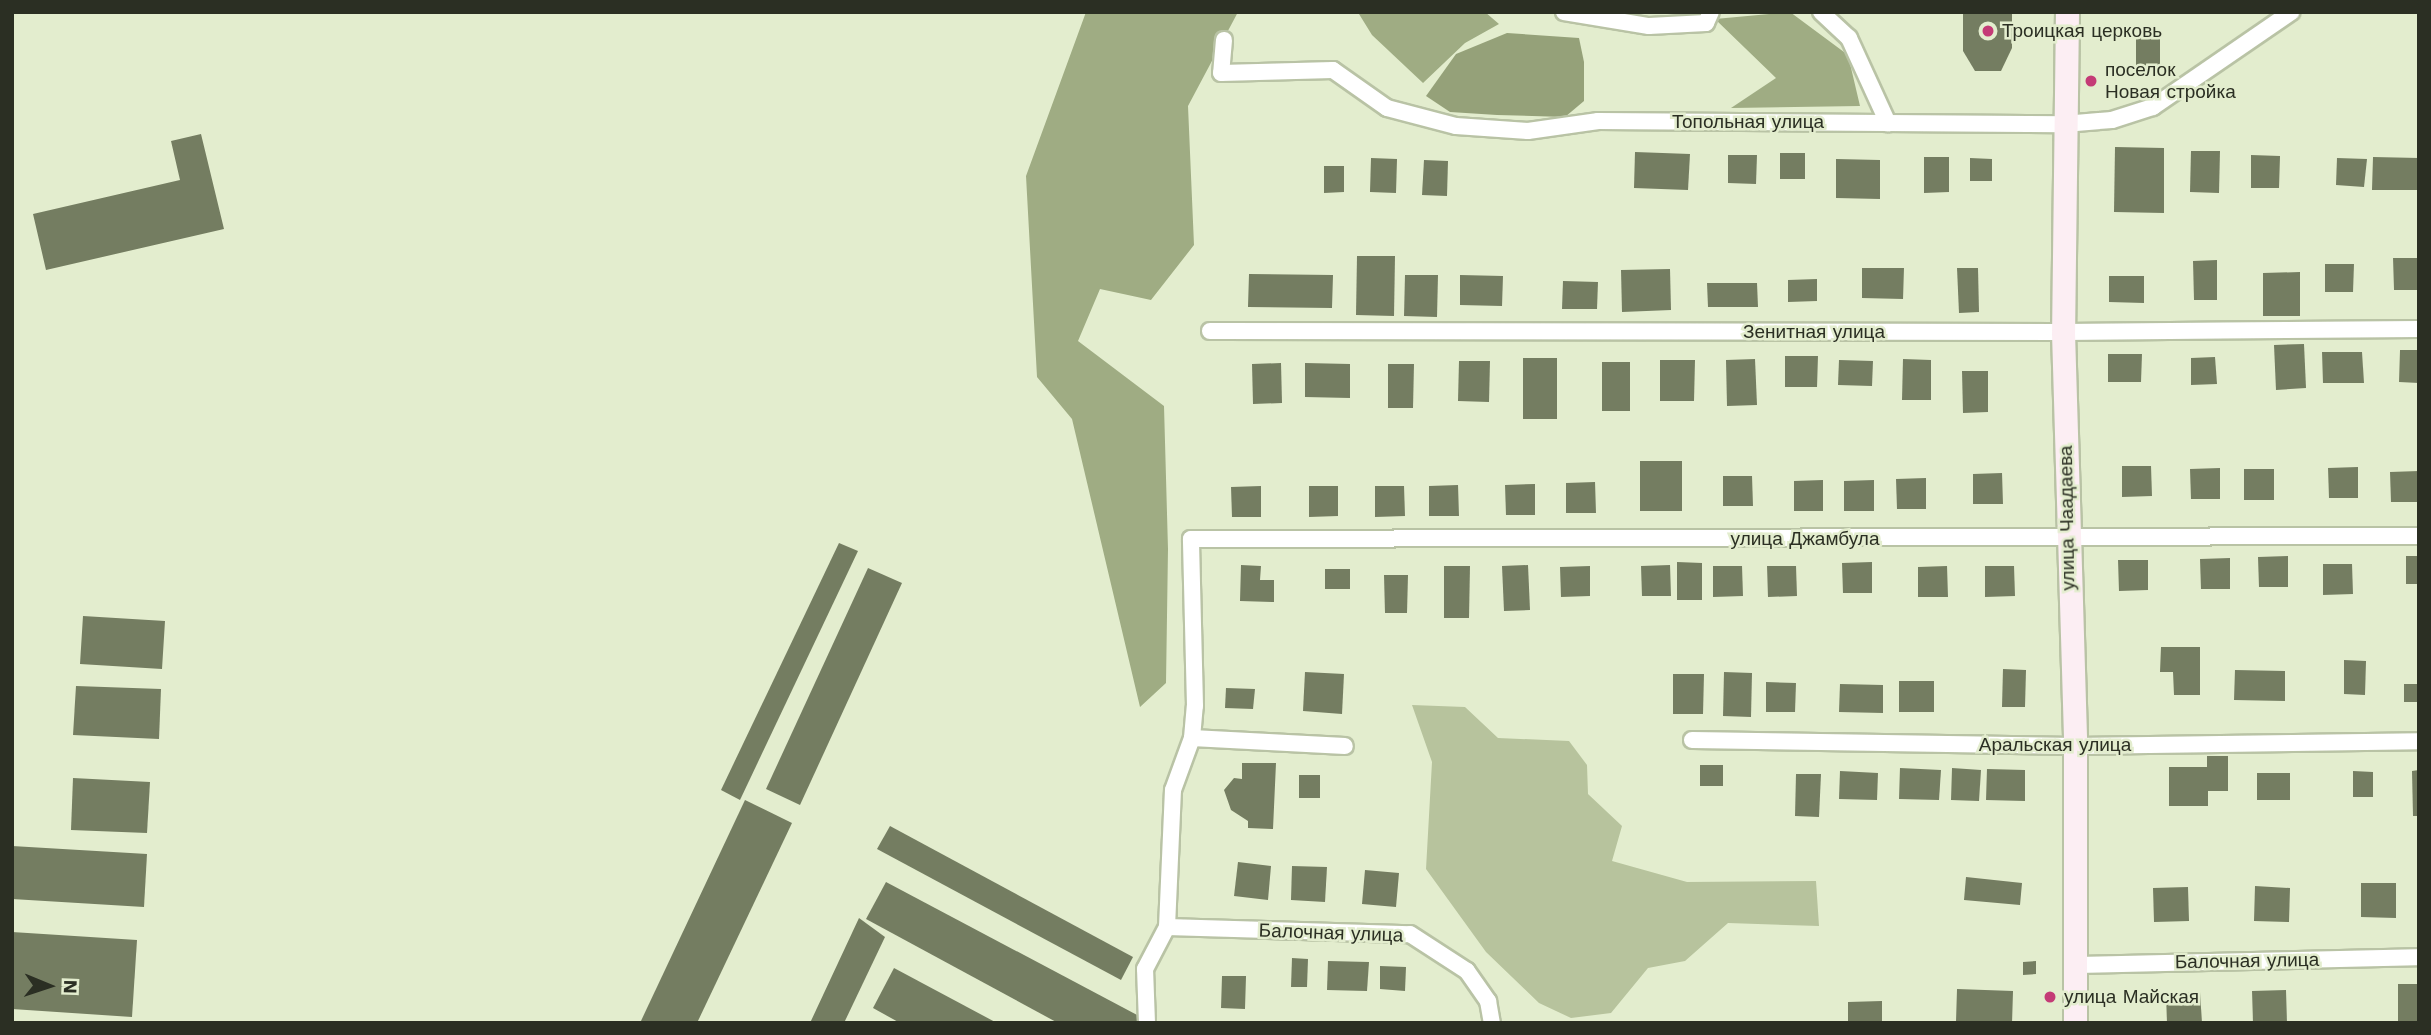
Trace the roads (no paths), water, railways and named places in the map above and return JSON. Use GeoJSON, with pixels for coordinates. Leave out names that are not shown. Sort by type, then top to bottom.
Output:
{"type":"FeatureCollection","features":[{"type":"Feature","properties":{"kind":"street"},"geometry":{"type":"LineString","coordinates":[[1564,12],[1649,26],[1706,23],[1711,12]]}},
{"type":"Feature","properties":{"kind":"street"},"geometry":{"type":"LineString","coordinates":[[1821,12],[1849,38],[1888,123]]}},
{"type":"Feature","properties":{"kind":"street","name":"улица Чаадаева"},"geometry":{"type":"LineString","coordinates":[[2067,12],[2063,332],[2075,746],[2075,1023]]}},
{"type":"Feature","properties":{"kind":"street","name":"Топольная улица"},"geometry":{"type":"LineString","coordinates":[[1224,40],[1221,73],[1333,70],[1387,108],[1456,125],[1528,131],[1598,121],[2064,124],[2112,121],[2153,107],[2291,12]]}},
{"type":"Feature","properties":{"kind":"street","name":"Зенитная улица"},"geometry":{"type":"LineString","coordinates":[[1210,331],[2063,332],[2419,329]]}},
{"type":"Feature","properties":{"kind":"street","name":"улица Джамбула"},"geometry":{"type":"LineString","coordinates":[[1192,738],[1195,705],[1191,539],[2067,539],[2419,536]]}},
{"type":"Feature","properties":{"kind":"street"},"geometry":{"type":"LineString","coordinates":[[1147,1023],[1144,969],[1167,927],[1173,790],[1192,738],[1345,746]]}},
{"type":"Feature","properties":{"kind":"street","name":"Аральская улица"},"geometry":{"type":"LineString","coordinates":[[1692,740],[2075,746],[2419,741]]}},
{"type":"Feature","properties":{"kind":"street","name":"Балочная улица"},"geometry":{"type":"LineString","coordinates":[[1167,927],[1410,934],[1467,971],[1488,1001],[1492,1023]]}},
{"type":"Feature","properties":{"kind":"street","name":"Балочная улица"},"geometry":{"type":"LineString","coordinates":[[2075,965],[2419,957]]}},
{"type":"Feature","properties":{"kind":"place","name":"Троицкая церковь"},"geometry":{"type":"Point","coordinates":[1988,31]}},
{"type":"Feature","properties":{"kind":"place","name":"поселок Новая стройка"},"geometry":{"type":"Point","coordinates":[2091,81]}},
{"type":"Feature","properties":{"kind":"place","name":"улица Майская"},"geometry":{"type":"Point","coordinates":[2050,997]}}]}
